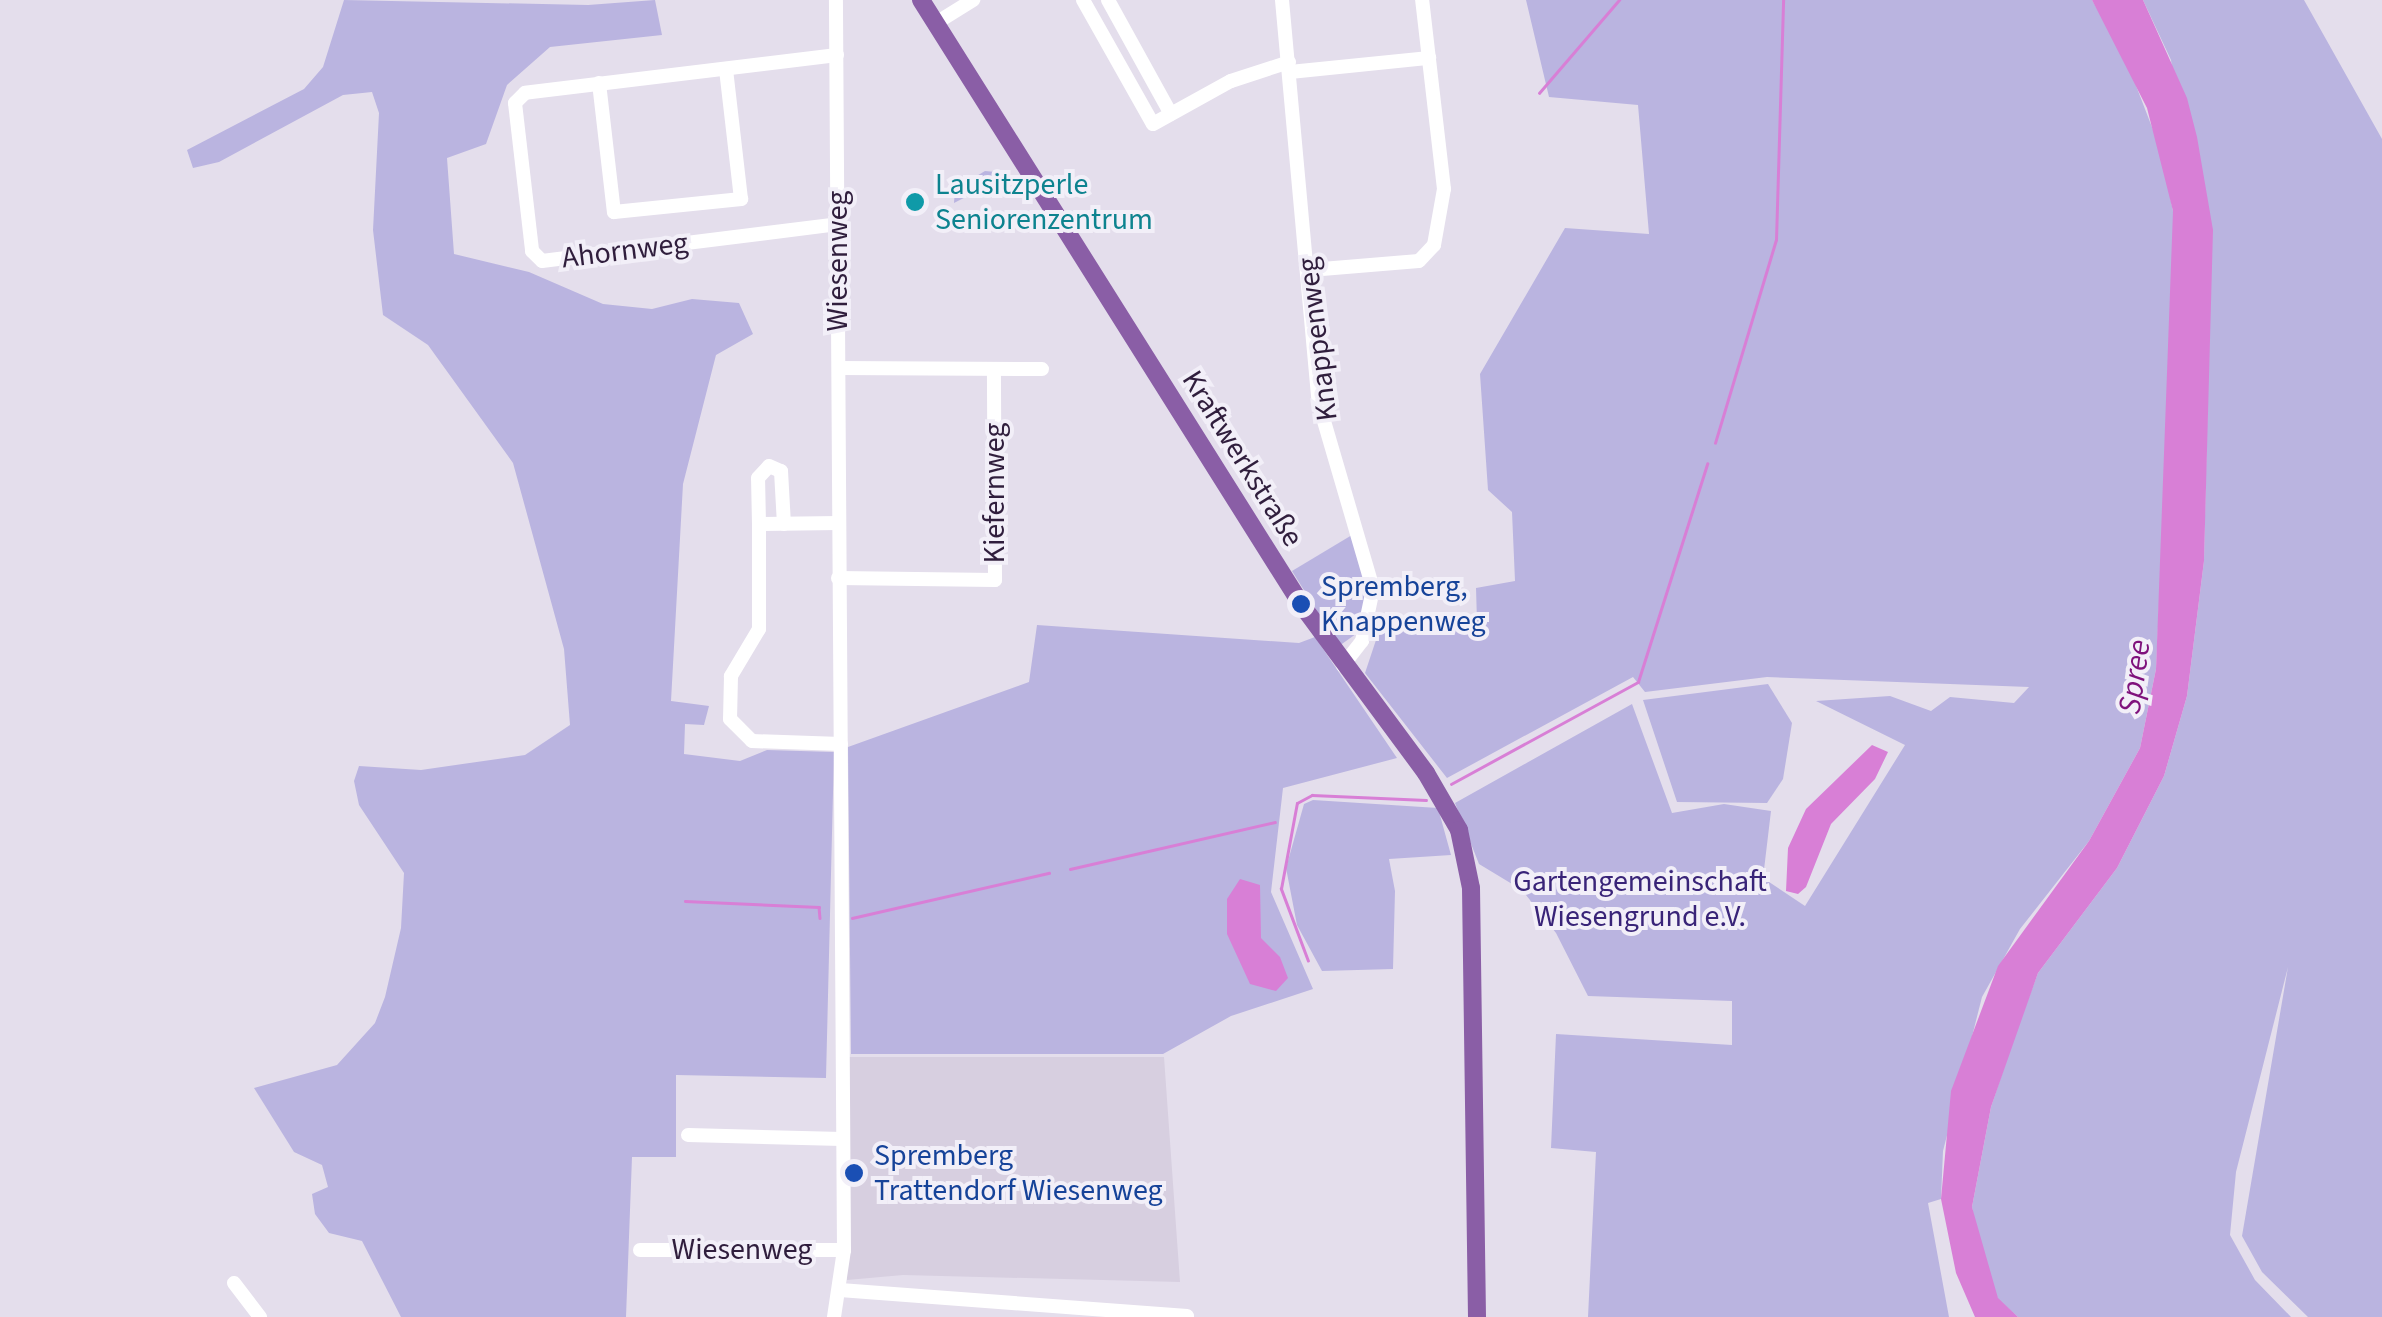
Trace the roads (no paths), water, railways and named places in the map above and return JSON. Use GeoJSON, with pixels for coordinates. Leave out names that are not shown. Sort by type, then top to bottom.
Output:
{"type":"FeatureCollection","features":[{"type":"Feature","properties":{"kind":"main road","name":"Kraftwerkstraße"},"geometry":{"type":"LineString","coordinates":[[921,0],[1344,665],[1426,773],[1466,854],[1478,1317]]}},
{"type":"Feature","properties":{"kind":"street","name":"Wiesenweg"},"geometry":{"type":"LineString","coordinates":[[834,1317],[844,1250],[836,0]]}},
{"type":"Feature","properties":{"kind":"street"},"geometry":{"type":"LineString","coordinates":[[936,23],[973,0]]}},
{"type":"Feature","properties":{"kind":"street"},"geometry":{"type":"LineString","coordinates":[[1084,0],[1153,124],[1230,81],[1290,67],[1428,58]]}},
{"type":"Feature","properties":{"kind":"street","name":"Knappenweg"},"geometry":{"type":"LineString","coordinates":[[1282,0],[1310,270],[1319,404],[1374,589],[1362,641],[1344,665]]}},
{"type":"Feature","properties":{"kind":"street"},"geometry":{"type":"LineString","coordinates":[[1310,270],[1419,261],[1434,245],[1444,189],[1422,0]]}},
{"type":"Feature","properties":{"kind":"street"},"geometry":{"type":"LineString","coordinates":[[1092,14],[1108,2],[1171,114]]}},
{"type":"Feature","properties":{"kind":"street"},"geometry":{"type":"LineString","coordinates":[[726,69],[741,198],[614,212],[598,83],[837,54]]}},
{"type":"Feature","properties":{"kind":"street","name":"Ahornweg"},"geometry":{"type":"LineString","coordinates":[[598,83],[525,93],[516,104],[532,251],[542,261],[838,224]]}},
{"type":"Feature","properties":{"kind":"street"},"geometry":{"type":"LineString","coordinates":[[1138,94],[1155,84]]}},
{"type":"Feature","properties":{"kind":"street"},"geometry":{"type":"LineString","coordinates":[[839,368],[1042,369]]}},
{"type":"Feature","properties":{"kind":"street","name":"Kiefernweg"},"geometry":{"type":"LineString","coordinates":[[838,578],[995,580],[994,369]]}},
{"type":"Feature","properties":{"kind":"street"},"geometry":{"type":"LineString","coordinates":[[784,524],[781,471],[768,466],[758,478],[758,629],[731,676],[730,719],[752,741],[841,744]]}},
{"type":"Feature","properties":{"kind":"street"},"geometry":{"type":"LineString","coordinates":[[759,524],[838,523]]}},
{"type":"Feature","properties":{"kind":"street"},"geometry":{"type":"LineString","coordinates":[[688,1135],[842,1139]]}},
{"type":"Feature","properties":{"kind":"street","name":"Wiesenweg"},"geometry":{"type":"LineString","coordinates":[[640,1250],[844,1250]]}},
{"type":"Feature","properties":{"kind":"street"},"geometry":{"type":"LineString","coordinates":[[234,1283],[260,1317]]}},
{"type":"Feature","properties":{"kind":"street"},"geometry":{"type":"LineString","coordinates":[[840,1290],[1187,1316]]}},
{"type":"Feature","properties":{"kind":"waterway"},"geometry":{"type":"LineString","coordinates":[[1539,93],[1619,0]]}},
{"type":"Feature","properties":{"kind":"waterway"},"geometry":{"type":"LineString","coordinates":[[1715,443],[1776,240],[1783,0]]}},
{"type":"Feature","properties":{"kind":"waterway"},"geometry":{"type":"LineString","coordinates":[[1451,784],[1638,682],[1707,464]]}},
{"type":"Feature","properties":{"kind":"waterway"},"geometry":{"type":"LineString","coordinates":[[1308,961],[1281,889],[1297,803],[1312,795],[1426,800]]}},
{"type":"Feature","properties":{"kind":"waterway"},"geometry":{"type":"LineString","coordinates":[[1070,869],[1275,822]]}},
{"type":"Feature","properties":{"kind":"waterway"},"geometry":{"type":"LineString","coordinates":[[852,918],[1049,873]]}},
{"type":"Feature","properties":{"kind":"waterway"},"geometry":{"type":"LineString","coordinates":[[685,901],[819,907],[820,918]]}},
{"type":"Feature","properties":{"kind":"place","name":"Lausitzperle Seniorenzentrum"},"geometry":{"type":"Point","coordinates":[915,202]}},
{"type":"Feature","properties":{"kind":"place","name":"Spremberg, Knappenweg"},"geometry":{"type":"Point","coordinates":[1301,604]}},
{"type":"Feature","properties":{"kind":"place","name":"Spremberg Trattendorf Wiesenweg"},"geometry":{"type":"Point","coordinates":[854,1173]}},
{"type":"Feature","properties":{"kind":"water label","name":"Spree"},"geometry":{"type":"Point","coordinates":[2135,677]}},
{"type":"Feature","properties":{"kind":"park label","name":"Gartengemeinschaft Wiesengrund e.V."},"geometry":{"type":"Point","coordinates":[1640,899]}}]}
